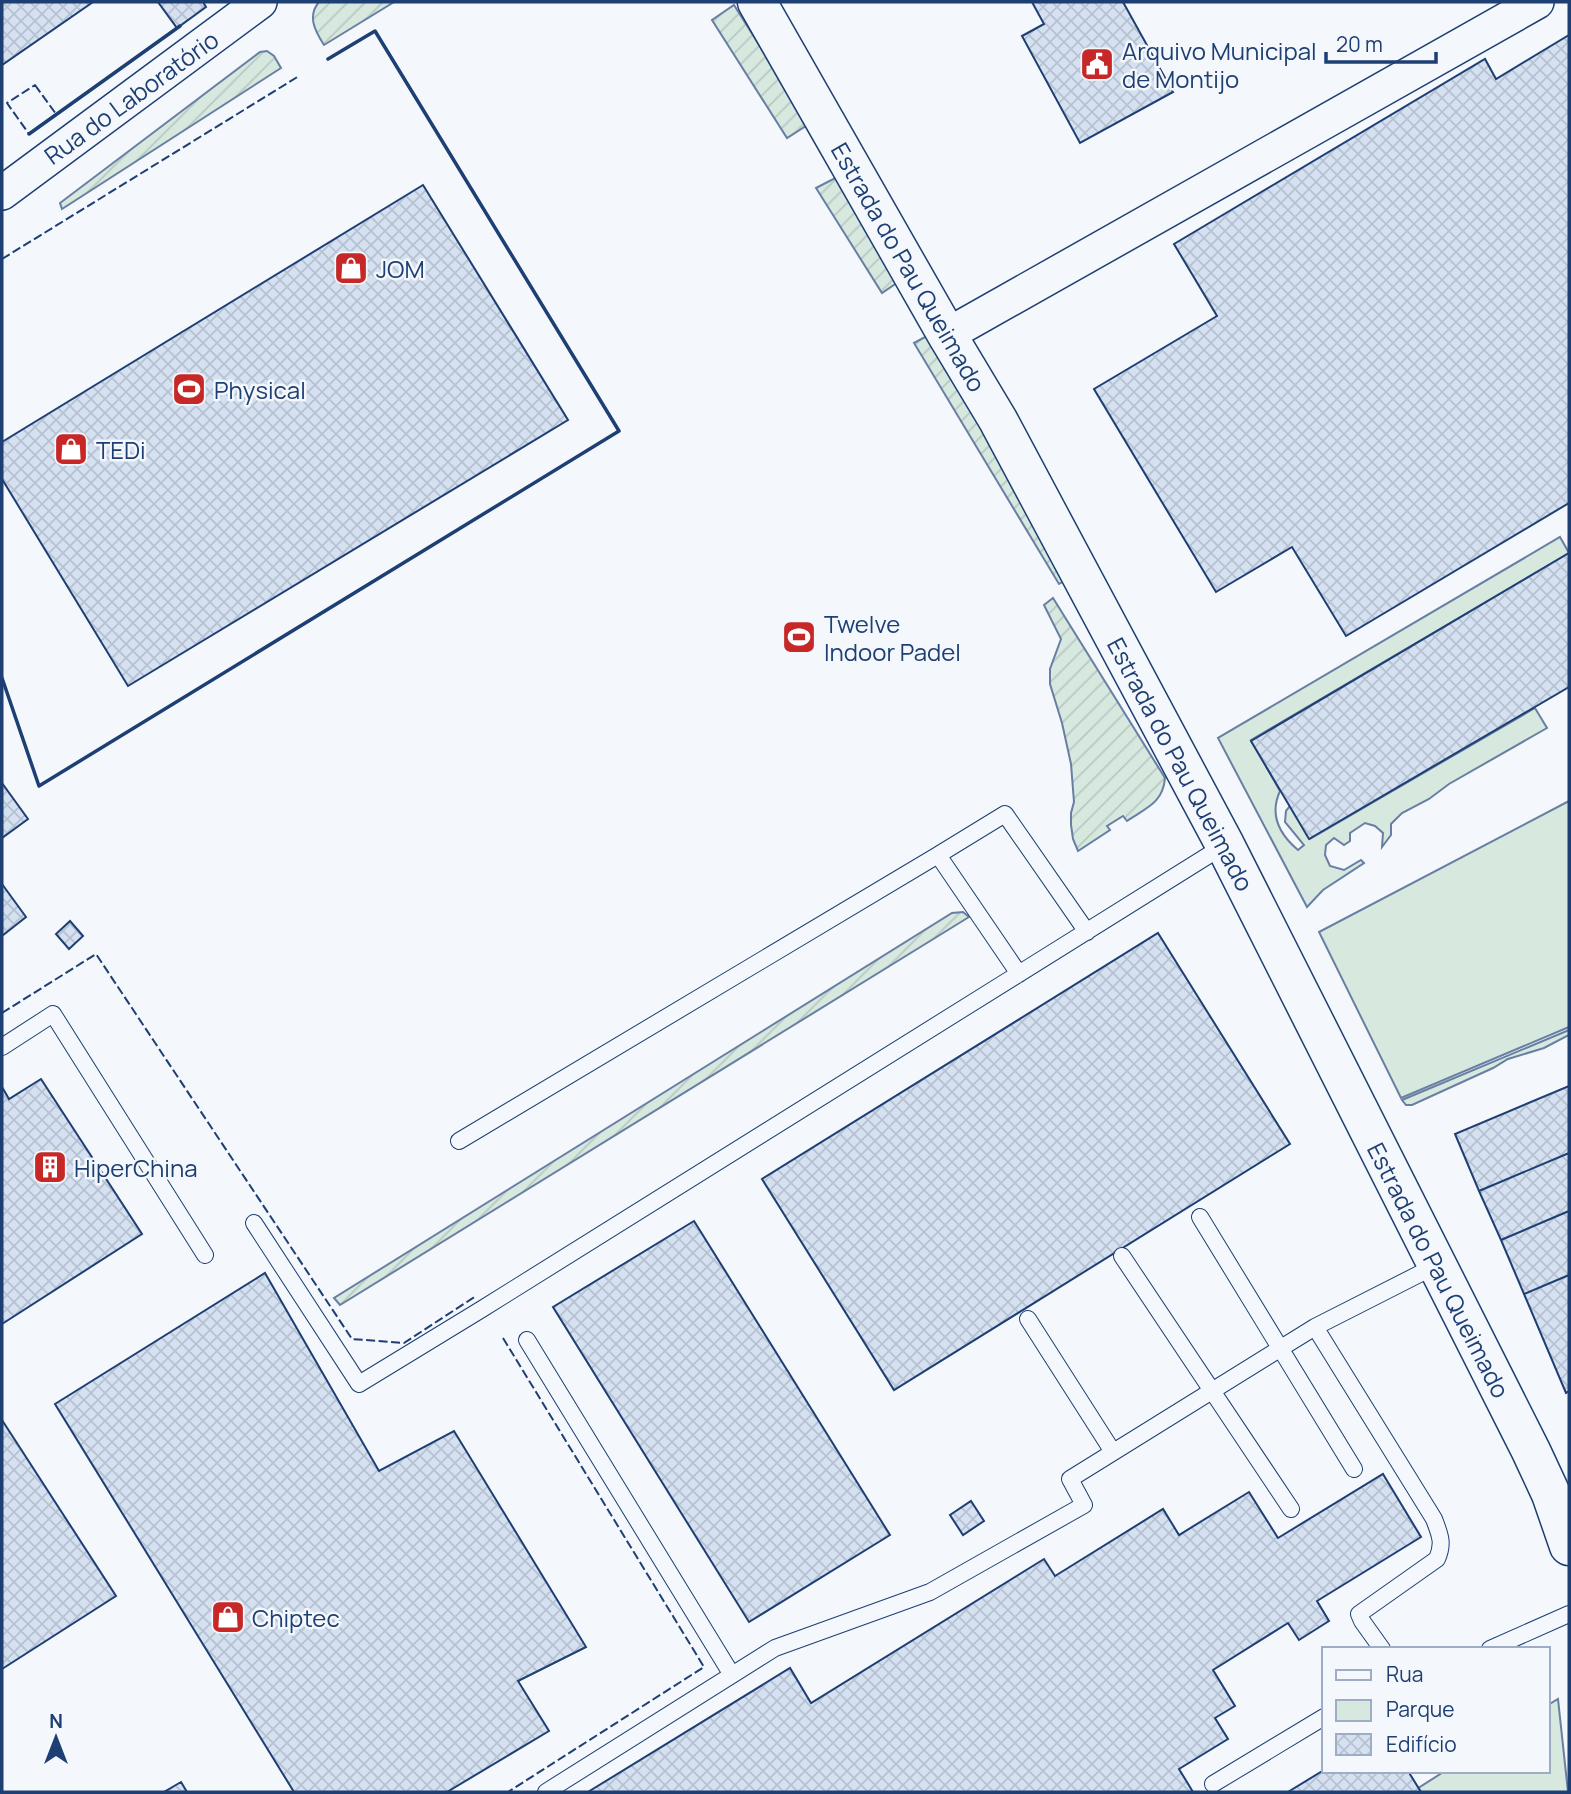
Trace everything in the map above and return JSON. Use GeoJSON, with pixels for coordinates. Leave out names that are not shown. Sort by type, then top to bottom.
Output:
{"type":"FeatureCollection","features":[{"type":"Feature","properties":{"kind":"street","name":"Rua do Laboratório"},"geometry":{"type":"LineString","coordinates":[[2,193],[260,2]]}},
{"type":"Feature","properties":{"kind":"street","name":"Estrada do Pau Queimado"},"geometry":{"type":"LineString","coordinates":[[757,2],[998,420],[1225,845],[1551,1494],[1569,1546]]}},
{"type":"Feature","properties":{"kind":"street"},"geometry":{"type":"LineString","coordinates":[[947,335],[1537,2]]}},
{"type":"Feature","properties":{"kind":"lane"},"geometry":{"type":"LineString","coordinates":[[459,1141],[1005,814],[1087,932]]}},
{"type":"Feature","properties":{"kind":"lane"},"geometry":{"type":"LineString","coordinates":[[254,1223],[359,1384],[1225,845]]}},
{"type":"Feature","properties":{"kind":"lane"},"geometry":{"type":"LineString","coordinates":[[938,855],[1019,974]]}},
{"type":"Feature","properties":{"kind":"lane"},"geometry":{"type":"LineString","coordinates":[[2,1047],[53,1014],[205,1255]]}},
{"type":"Feature","properties":{"kind":"lane"},"geometry":{"type":"LineString","coordinates":[[1200,1217],[1354,1469]]}},
{"type":"Feature","properties":{"kind":"lane"},"geometry":{"type":"LineString","coordinates":[[1122,1256],[1291,1509]]}},
{"type":"Feature","properties":{"kind":"lane"},"geometry":{"type":"LineString","coordinates":[[546,1792],[775,1648],[930,1592],[1084,1505],[1070,1479],[1315,1327],[1437,1265]]}},
{"type":"Feature","properties":{"kind":"lane"},"geometry":{"type":"LineString","coordinates":[[1028,1319],[1113,1452]]}},
{"type":"Feature","properties":{"kind":"lane"},"geometry":{"type":"LineString","coordinates":[[1315,1327],[1434,1519],[1440,1534],[1441,1548],[1437,1559],[1359,1614],[1381,1647]]}},
{"type":"Feature","properties":{"kind":"lane"},"geometry":{"type":"LineString","coordinates":[[527,1340],[732,1675]]}},
{"type":"Feature","properties":{"kind":"lane"},"geometry":{"type":"LineString","coordinates":[[1495,1647],[1569,1614]]}},
{"type":"Feature","properties":{"kind":"lane"},"geometry":{"type":"LineString","coordinates":[[1213,1784],[1322,1718]]}},
{"type":"Feature","properties":{"kind":"green space"},"geometry":{"type":"Polygon","coordinates":[[[319,2],[394,2],[324,45],[315,29],[313,18],[319,2]]]}},
{"type":"Feature","properties":{"kind":"green space"},"geometry":{"type":"Polygon","coordinates":[[[734,5],[809,124],[787,138],[712,20],[734,5]]]}},
{"type":"Feature","properties":{"kind":"green space"},"geometry":{"type":"Polygon","coordinates":[[[267,51],[274,56],[281,68],[62,209],[60,203],[260,52],[267,51]]]}},
{"type":"Feature","properties":{"kind":"green space"},"geometry":{"type":"Polygon","coordinates":[[[841,175],[904,278],[882,293],[816,188],[841,175]]]}},
{"type":"Feature","properties":{"kind":"green space"},"geometry":{"type":"Polygon","coordinates":[[[936,331],[1069,578],[1059,584],[914,343],[936,331]]]}},
{"type":"Feature","properties":{"kind":"green space"},"geometry":{"type":"Polygon","coordinates":[[[1560,537],[1569,553],[1251,740],[1280,791],[1275,808],[1278,824],[1298,850],[1304,845],[1285,822],[1286,811],[1290,806],[1310,839],[1535,708],[1547,728],[1402,813],[1391,824],[1391,835],[1382,847],[1383,833],[1375,826],[1365,823],[1350,833],[1350,841],[1344,845],[1334,838],[1326,845],[1325,855],[1330,866],[1344,870],[1361,860],[1364,863],[1323,890],[1307,907],[1218,738],[1560,537]]]}},
{"type":"Feature","properties":{"kind":"green space"},"geometry":{"type":"Polygon","coordinates":[[[1053,598],[1165,778],[1161,793],[1152,804],[1127,821],[1123,816],[1107,826],[1110,830],[1078,851],[1071,825],[1074,802],[1071,764],[1050,684],[1050,669],[1061,639],[1044,605],[1053,598]]]}},
{"type":"Feature","properties":{"kind":"green space"},"geometry":{"type":"Polygon","coordinates":[[[1569,801],[1569,1027],[1401,1098],[1319,932],[1569,801]]]}},
{"type":"Feature","properties":{"kind":"green space"},"geometry":{"type":"Polygon","coordinates":[[[963,912],[969,917],[340,1305],[334,1298],[952,913],[963,912]]]}},
{"type":"Feature","properties":{"kind":"green space"},"geometry":{"type":"Polygon","coordinates":[[[1569,1030],[1569,1035],[1544,1048],[1508,1059],[1412,1105],[1406,1105],[1402,1100],[1569,1030]]]}},
{"type":"Feature","properties":{"kind":"green space"},"geometry":{"type":"Polygon","coordinates":[[[1558,1699],[1568,1792],[1412,1792],[1442,1773],[1550,1773],[1550,1704],[1558,1699]]]}},
{"type":"Feature","properties":{"kind":"building"},"geometry":{"type":"Polygon","coordinates":[[[2,2],[93,2],[2,65],[2,2]]]}},
{"type":"Feature","properties":{"kind":"building"},"geometry":{"type":"Polygon","coordinates":[[[158,2],[203,2],[206,7],[177,28],[158,2]]]}},
{"type":"Feature","properties":{"kind":"building","name":"Arquivo Municipal de Montijo"},"geometry":{"type":"Polygon","coordinates":[[[1032,2],[1123,2],[1173,92],[1080,143],[1022,36],[1044,24],[1032,2]]]}},
{"type":"Feature","properties":{"kind":"building"},"geometry":{"type":"Polygon","coordinates":[[[1569,35],[1569,503],[1346,636],[1292,547],[1216,592],[1094,389],[1217,316],[1174,244],[1485,59],[1496,79],[1569,35]]]}},
{"type":"Feature","properties":{"kind":"building"},"geometry":{"type":"Polygon","coordinates":[[[423,185],[568,420],[128,686],[2,479],[2,442],[423,185]]]}},
{"type":"Feature","properties":{"kind":"building"},"geometry":{"type":"Polygon","coordinates":[[[1569,553],[1569,687],[1309,839],[1251,741],[1569,553]]]}},
{"type":"Feature","properties":{"kind":"building"},"geometry":{"type":"Polygon","coordinates":[[[2,783],[28,819],[2,838],[2,783]]]}},
{"type":"Feature","properties":{"kind":"building"},"geometry":{"type":"Polygon","coordinates":[[[2,884],[26,917],[2,936],[2,884]]]}},
{"type":"Feature","properties":{"kind":"building"},"geometry":{"type":"Polygon","coordinates":[[[70,921],[83,936],[69,949],[56,934],[70,921]]]}},
{"type":"Feature","properties":{"kind":"building"},"geometry":{"type":"Polygon","coordinates":[[[1158,933],[1290,1144],[894,1390],[762,1179],[1158,933]]]}},
{"type":"Feature","properties":{"kind":"building","name":"HiperChina"},"geometry":{"type":"Polygon","coordinates":[[[41,1079],[142,1234],[2,1324],[2,1087],[9,1099],[41,1079]]]}},
{"type":"Feature","properties":{"kind":"building"},"geometry":{"type":"Polygon","coordinates":[[[1569,1086],[1569,1153],[1479,1191],[1455,1134],[1569,1086]]]}},
{"type":"Feature","properties":{"kind":"building"},"geometry":{"type":"Polygon","coordinates":[[[1569,1153],[1569,1211],[1501,1240],[1479,1191],[1569,1153]]]}},
{"type":"Feature","properties":{"kind":"building"},"geometry":{"type":"Polygon","coordinates":[[[1569,1211],[1569,1275],[1524,1294],[1501,1240],[1569,1211]]]}},
{"type":"Feature","properties":{"kind":"building"},"geometry":{"type":"Polygon","coordinates":[[[694,1221],[890,1535],[749,1622],[553,1307],[694,1221]]]}},
{"type":"Feature","properties":{"kind":"building"},"geometry":{"type":"Polygon","coordinates":[[[265,1273],[379,1471],[454,1431],[586,1647],[518,1681],[549,1731],[447,1792],[294,1792],[55,1404],[265,1273]]]}},
{"type":"Feature","properties":{"kind":"building"},"geometry":{"type":"Polygon","coordinates":[[[1569,1275],[1569,1391],[1566,1393],[1524,1294],[1569,1275]]]}},
{"type":"Feature","properties":{"kind":"building"},"geometry":{"type":"Polygon","coordinates":[[[2,1420],[116,1596],[2,1669],[2,1420]]]}},
{"type":"Feature","properties":{"kind":"building"},"geometry":{"type":"Polygon","coordinates":[[[1383,1474],[1421,1537],[1317,1601],[1329,1621],[1299,1640],[1288,1623],[1213,1670],[1235,1706],[1215,1718],[1228,1739],[1179,1769],[1193,1792],[588,1792],[790,1668],[811,1703],[1044,1559],[1055,1576],[1163,1509],[1179,1535],[1249,1492],[1278,1538],[1383,1474]]]}},
{"type":"Feature","properties":{"kind":"building"},"geometry":{"type":"Polygon","coordinates":[[[971,1501],[984,1521],[963,1535],[950,1515],[971,1501]]]}},
{"type":"Feature","properties":{"kind":"building"},"geometry":{"type":"Polygon","coordinates":[[[1322,1771],[1409,1773],[1421,1792],[1288,1792],[1322,1771]]]}},
{"type":"Feature","properties":{"kind":"building"},"geometry":{"type":"Polygon","coordinates":[[[181,1782],[187,1792],[164,1792],[181,1782]]]}},
{"type":"Feature","properties":{"kind":"fence"},"geometry":{"type":"LineString","coordinates":[[2,259],[299,76]]}},
{"type":"Feature","properties":{"kind":"fence"},"geometry":{"type":"LineString","coordinates":[[35,85],[56,114],[29,134],[7,103],[35,85]]}},
{"type":"Feature","properties":{"kind":"fence"},"geometry":{"type":"LineString","coordinates":[[2,1013],[96,954],[352,1339],[404,1343],[476,1296]]}},
{"type":"Feature","properties":{"kind":"fence"},"geometry":{"type":"LineString","coordinates":[[503,1338],[704,1667],[508,1792]]}},
{"type":"Feature","properties":{"kind":"wall"},"geometry":{"type":"LineString","coordinates":[[29,134],[180,26]]}},
{"type":"Feature","properties":{"kind":"wall"},"geometry":{"type":"LineString","coordinates":[[2,678],[39,786],[619,431],[375,31],[328,59]]}},
{"type":"Feature","properties":{"kind":"place","name":"Arquivo Municipal de Montijo"},"geometry":{"type":"Point","coordinates":[1097,64]}},
{"type":"Feature","properties":{"kind":"place","name":"JOM"},"geometry":{"type":"Point","coordinates":[351,268]}},
{"type":"Feature","properties":{"kind":"place","name":"Physical"},"geometry":{"type":"Point","coordinates":[189,389]}},
{"type":"Feature","properties":{"kind":"place","name":"TEDi"},"geometry":{"type":"Point","coordinates":[71,449]}},
{"type":"Feature","properties":{"kind":"place","name":"Twelve Indoor Padel"},"geometry":{"type":"Point","coordinates":[799,637]}},
{"type":"Feature","properties":{"kind":"place","name":"HiperChina"},"geometry":{"type":"Point","coordinates":[50,1167]}},
{"type":"Feature","properties":{"kind":"place","name":"Chiptec"},"geometry":{"type":"Point","coordinates":[228,1617]}}]}
